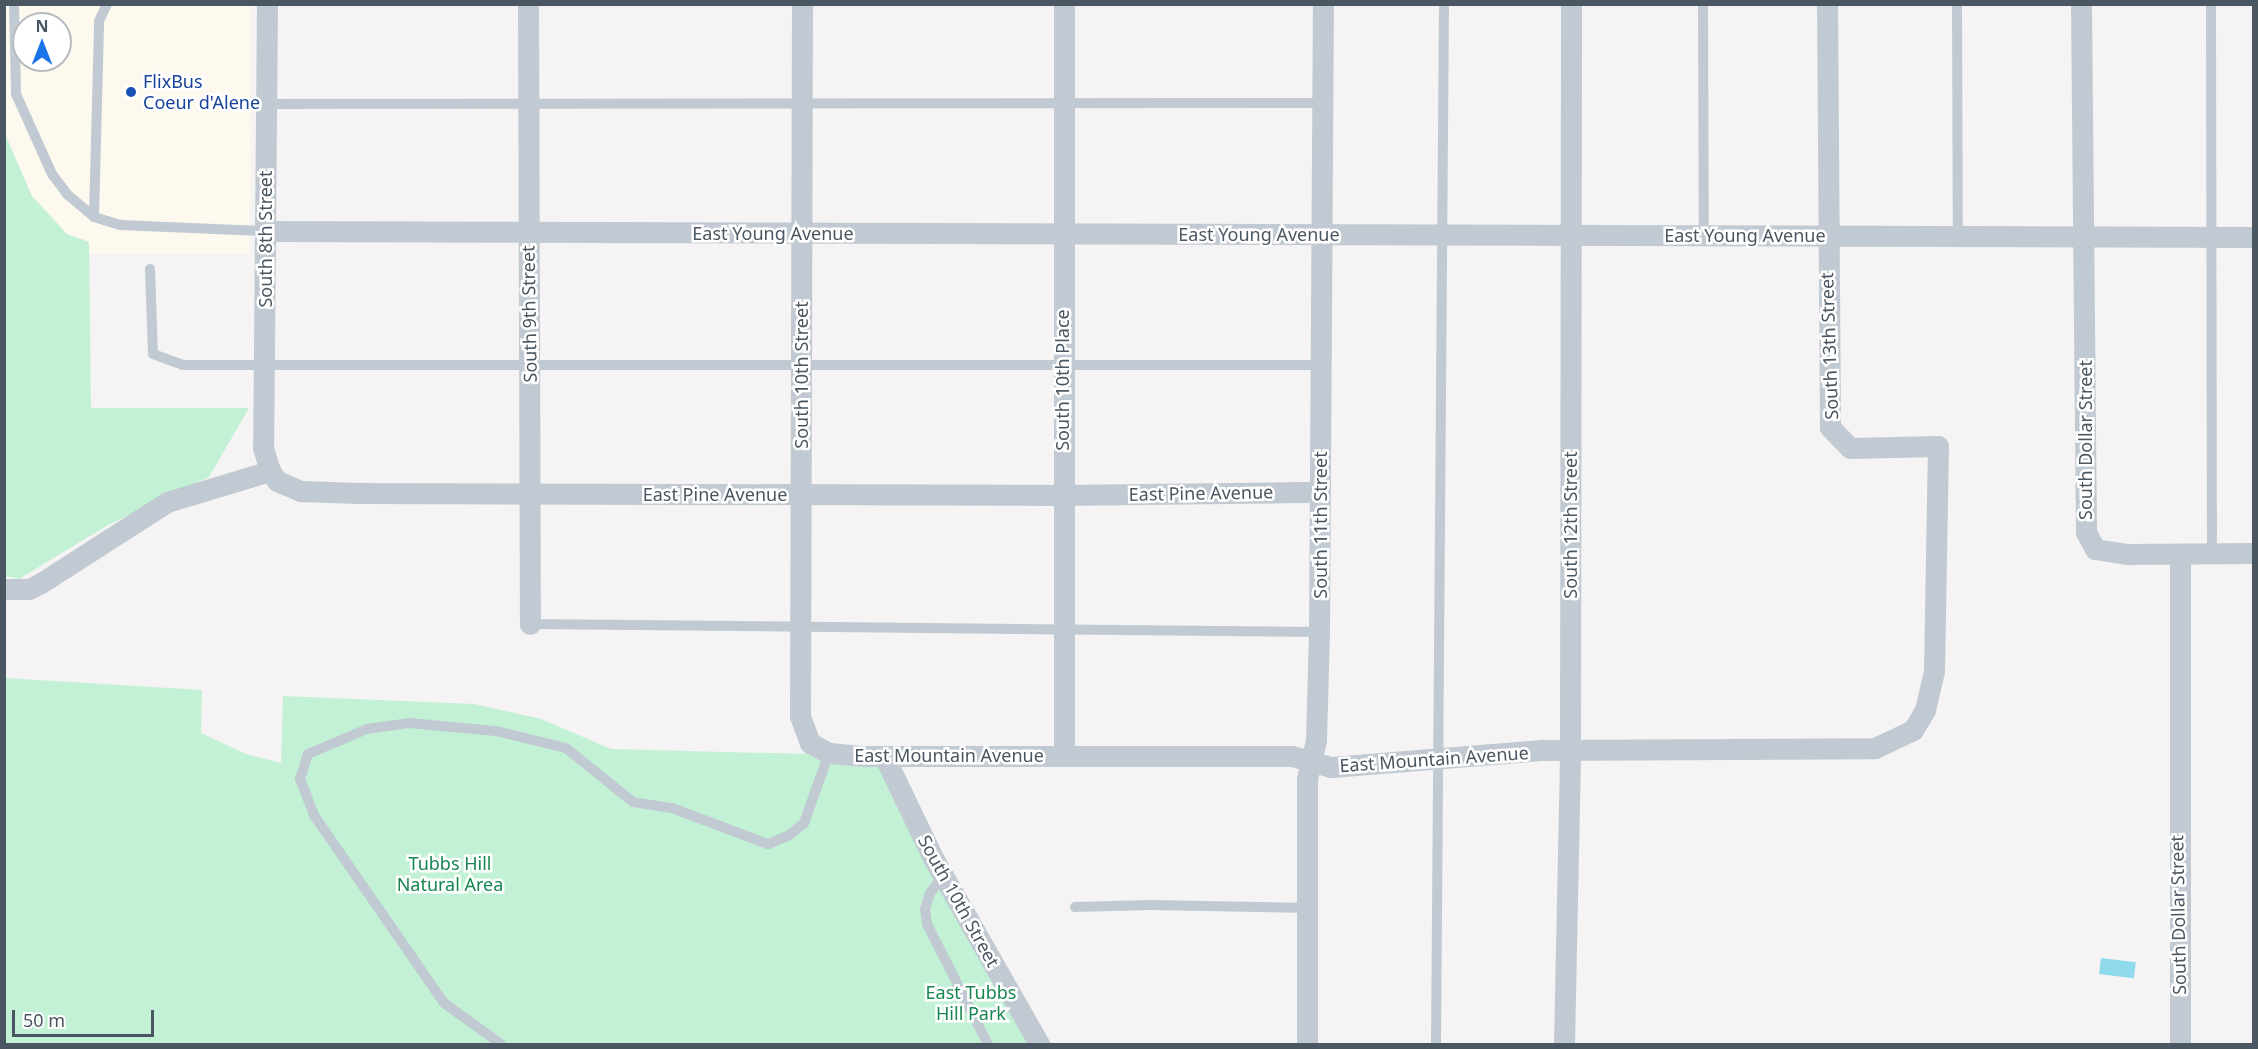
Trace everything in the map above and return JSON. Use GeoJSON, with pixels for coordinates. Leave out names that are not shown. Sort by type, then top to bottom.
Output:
{"type":"FeatureCollection","features":[{"type":"Feature","properties":{"kind":"street","name":"South 8th Street"},"geometry":{"type":"LineString","coordinates":[[267,4],[263,448],[270,471]]}},
{"type":"Feature","properties":{"kind":"street","name":"South 9th Street"},"geometry":{"type":"LineString","coordinates":[[528,4],[530,624]]}},
{"type":"Feature","properties":{"kind":"street","name":"South 10th Street"},"geometry":{"type":"LineString","coordinates":[[802,4],[800,716],[820,748]]}},
{"type":"Feature","properties":{"kind":"street","name":"South 10th Place"},"geometry":{"type":"LineString","coordinates":[[1064,4],[1061,495],[1064,755]]}},
{"type":"Feature","properties":{"kind":"street","name":"South 11th Street"},"geometry":{"type":"LineString","coordinates":[[1307,1044],[1309,908],[1307,779],[1316,740],[1319,632],[1323,4]]}},
{"type":"Feature","properties":{"kind":"street","name":"South 12th Street"},"geometry":{"type":"LineString","coordinates":[[1564,1044],[1570,750],[1571,4]]}},
{"type":"Feature","properties":{"kind":"street","name":"South 13th Street"},"geometry":{"type":"LineString","coordinates":[[1827,4],[1830,427],[1850,448],[1938,446],[1934,672],[1925,710],[1912,730]]}},
{"type":"Feature","properties":{"kind":"street","name":"South Dollar Street"},"geometry":{"type":"LineString","coordinates":[[2081,4],[2086,532],[2096,549],[2180,554],[2180,1044]]}},
{"type":"Feature","properties":{"kind":"street","name":"East Young Avenue"},"geometry":{"type":"LineString","coordinates":[[265,231],[528,234],[2253,237]]}},
{"type":"Feature","properties":{"kind":"street"},"geometry":{"type":"LineString","coordinates":[[4,589],[29,589],[41,584],[167,502],[270,471]]}},
{"type":"Feature","properties":{"kind":"street","name":"East Pine Avenue"},"geometry":{"type":"LineString","coordinates":[[270,471],[277,481],[301,491],[800,495],[1320,492]]}},
{"type":"Feature","properties":{"kind":"street"},"geometry":{"type":"LineString","coordinates":[[2180,554],[2253,553]]}},
{"type":"Feature","properties":{"kind":"street","name":"East Mountain Avenue"},"geometry":{"type":"LineString","coordinates":[[820,748],[884,756],[1292,756],[1331,767],[1570,750],[1875,748],[1912,730]]}},
{"type":"Feature","properties":{"kind":"street","name":"South 10th Street"},"geometry":{"type":"LineString","coordinates":[[884,756],[944,876],[1039,1044]]}},
{"type":"Feature","properties":{"kind":"lane"},"geometry":{"type":"LineString","coordinates":[[14,4],[16,94],[52,174],[68,195],[94,217],[120,225],[265,231]]}},
{"type":"Feature","properties":{"kind":"lane"},"geometry":{"type":"LineString","coordinates":[[94,217],[99,21],[106,4]]}},
{"type":"Feature","properties":{"kind":"lane"},"geometry":{"type":"LineString","coordinates":[[1436,1044],[1436,760],[1444,4]]}},
{"type":"Feature","properties":{"kind":"lane"},"geometry":{"type":"LineString","coordinates":[[1702,4],[1704,235]]}},
{"type":"Feature","properties":{"kind":"lane"},"geometry":{"type":"LineString","coordinates":[[1957,4],[1958,236]]}},
{"type":"Feature","properties":{"kind":"lane"},"geometry":{"type":"LineString","coordinates":[[2211,4],[2211,553]]}},
{"type":"Feature","properties":{"kind":"lane"},"geometry":{"type":"LineString","coordinates":[[266,104],[527,101],[802,105],[1323,103]]}},
{"type":"Feature","properties":{"kind":"lane"},"geometry":{"type":"LineString","coordinates":[[150,269],[153,354],[183,365],[530,363],[1321,365]]}},
{"type":"Feature","properties":{"kind":"lane"},"geometry":{"type":"LineString","coordinates":[[530,624],[1319,632]]}},
{"type":"Feature","properties":{"kind":"lane"},"geometry":{"type":"LineString","coordinates":[[501,1044],[444,1003],[314,815],[300,779],[308,754],[367,729],[408,723],[496,730],[566,748],[633,802],[672,808],[768,844],[788,836],[804,823],[820,748]]}},
{"type":"Feature","properties":{"kind":"lane"},"geometry":{"type":"LineString","coordinates":[[944,876],[930,893],[925,909],[927,924],[988,1044]]}},
{"type":"Feature","properties":{"kind":"lane"},"geometry":{"type":"LineString","coordinates":[[1075,907],[1150,904],[1309,908]]}},
{"type":"Feature","properties":{"kind":"shaded area"},"geometry":{"type":"Polygon","coordinates":[[[4,5],[251,5],[250,254],[89,254],[89,242],[67,234],[51,221],[32,196],[5,132],[4,5]]]}},
{"type":"Feature","properties":{"kind":"green space"},"geometry":{"type":"Polygon","coordinates":[[[4,132],[32,196],[67,234],[89,242],[91,408],[249,408],[209,477],[108,525],[19,579],[4,576],[4,132]]]}},
{"type":"Feature","properties":{"kind":"green space","name":"Tubbs Hill Natural Area"},"geometry":{"type":"Polygon","coordinates":[[[4,678],[202,690],[201,733],[246,754],[281,763],[283,696],[474,704],[541,719],[611,749],[884,756],[1039,1044],[5,1044],[4,678]]]}},
{"type":"Feature","properties":{"kind":"water"},"geometry":{"type":"Polygon","coordinates":[[[2101,958],[2136,962],[2134,978],[2099,974],[2101,958]]]}},
{"type":"Feature","properties":{"kind":"place","name":"FlixBus Coeur d'Alene"},"geometry":{"type":"Point","coordinates":[131,92]}},
{"type":"Feature","properties":{"kind":"park label","name":"East Tubbs Hill Park"},"geometry":{"type":"Point","coordinates":[971,1003]}}]}
